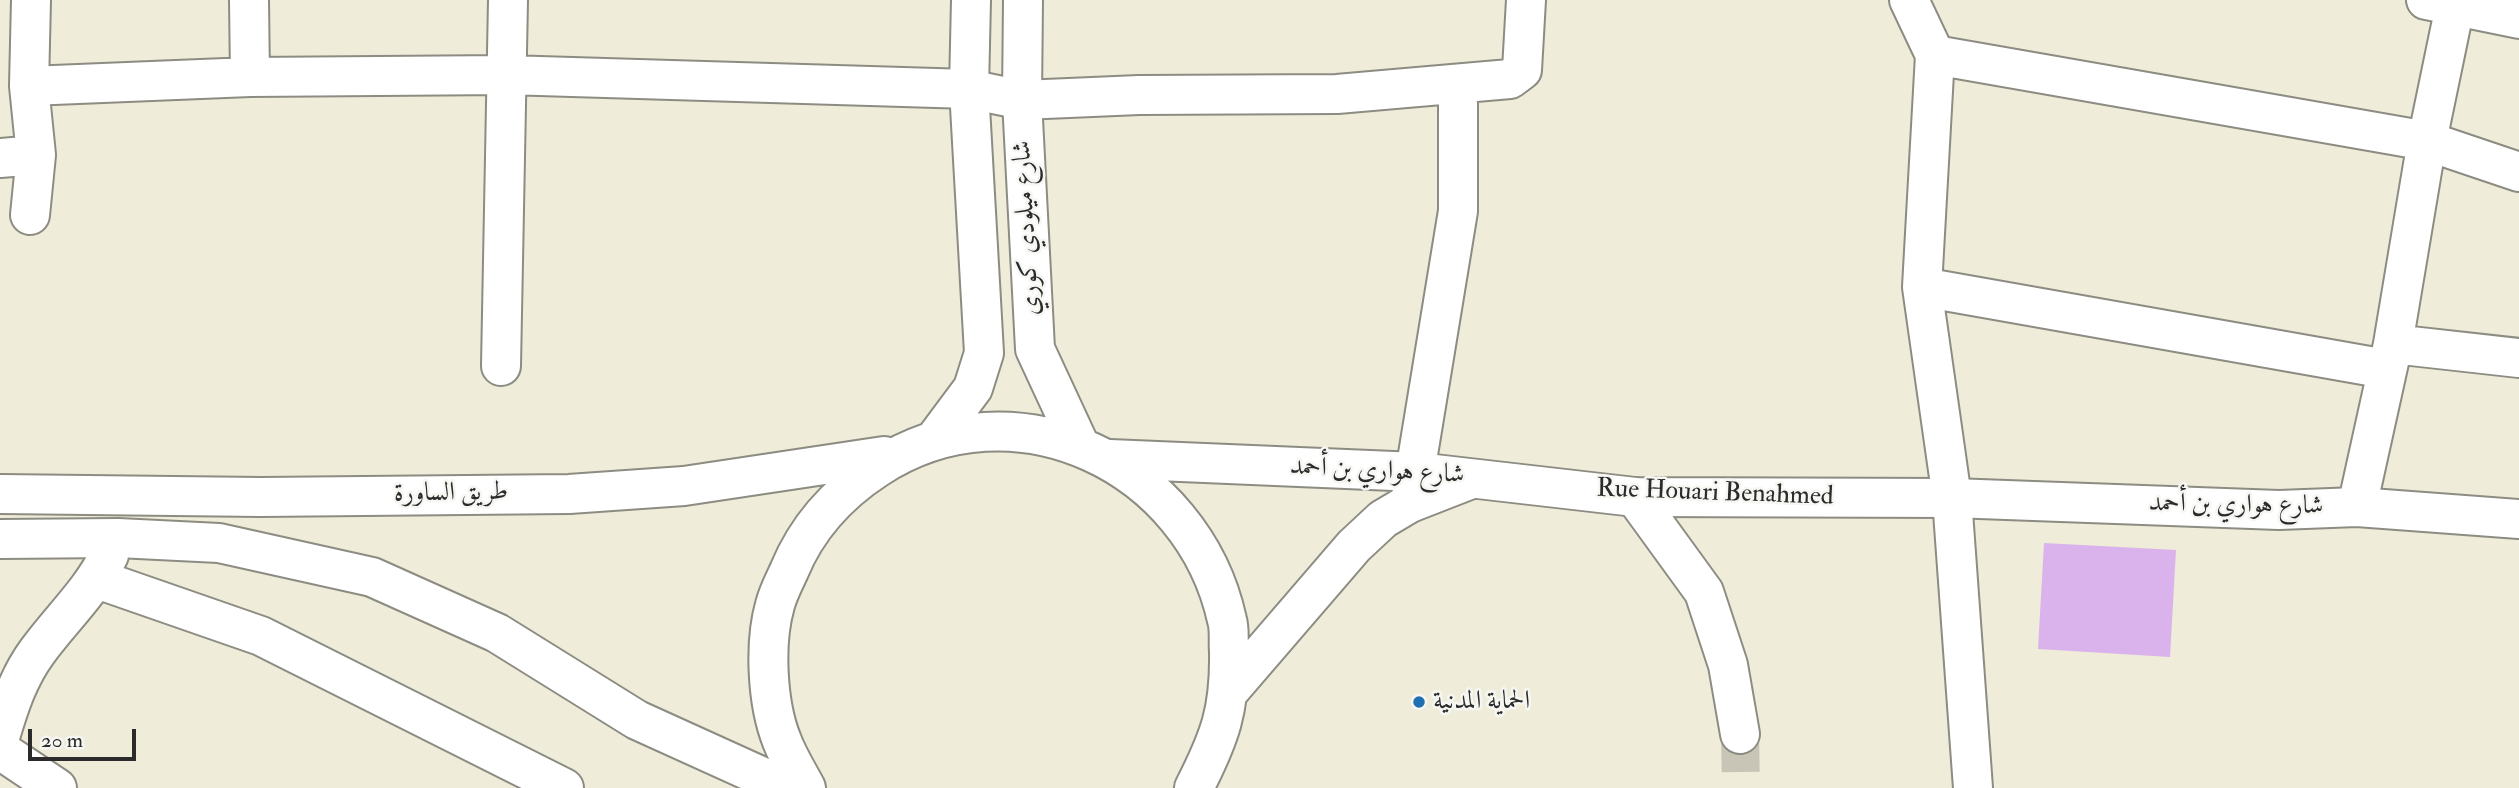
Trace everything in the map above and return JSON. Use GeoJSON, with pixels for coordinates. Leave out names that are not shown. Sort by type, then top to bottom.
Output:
{"type":"FeatureCollection","features":[{"type":"Feature","properties":{"kind":"street"},"geometry":{"type":"LineString","coordinates":[[30,0],[29,86],[18,156],[30,215]]}},
{"type":"Feature","properties":{"kind":"street"},"geometry":{"type":"LineString","coordinates":[[249,0],[250,77]]}},
{"type":"Feature","properties":{"kind":"street"},"geometry":{"type":"LineString","coordinates":[[501,366],[508,0]]}},
{"type":"Feature","properties":{"kind":"street","name":"شارع ميلودي كوري"},"geometry":{"type":"LineString","coordinates":[[935,439],[973,388],[984,353],[969,89],[971,0]]}},
{"type":"Feature","properties":{"kind":"street","name":"شارع ميلودي كوري"},"geometry":{"type":"LineString","coordinates":[[1023,0],[1022,100],[1035,349],[1095,453]]}},
{"type":"Feature","properties":{"kind":"street"},"geometry":{"type":"LineString","coordinates":[[29,86],[250,77],[506,75],[969,89],[1022,100],[1139,95],[1337,94],[1510,79],[1522,70],[1526,0]]}},
{"type":"Feature","properties":{"kind":"street"},"geometry":{"type":"LineString","coordinates":[[1909,0],[1935,55],[1922,287],[1952,498],[1973,788]]}},
{"type":"Feature","properties":{"kind":"street"},"geometry":{"type":"LineString","coordinates":[[2357,507],[2389,357],[2427,141],[2440,3],[2519,19]]}},
{"type":"Feature","properties":{"kind":"street"},"geometry":{"type":"LineString","coordinates":[[1935,55],[2427,141],[2519,172]]}},
{"type":"Feature","properties":{"kind":"street"},"geometry":{"type":"LineString","coordinates":[[1413,488],[1458,211],[1458,84]]}},
{"type":"Feature","properties":{"kind":"street"},"geometry":{"type":"LineString","coordinates":[[1922,287],[2389,357],[2519,358]]}},
{"type":"Feature","properties":{"kind":"street"},"geometry":{"type":"LineString","coordinates":[[806,788],[781,740],[768,673],[774,606],[801,543],[843,490],[900,453],[935,439],[985,431],[1034,434],[1095,453],[1165,501],[1205,556],[1228,622],[1230,690],[1219,738],[1194,788]]}},
{"type":"Feature","properties":{"kind":"street","name":"طريق الساورة"},"geometry":{"type":"LineString","coordinates":[[0,494],[261,497],[569,494],[684,485],[900,453]]}},
{"type":"Feature","properties":{"kind":"street","name":"شارع هواري بن أحمد"},"geometry":{"type":"LineString","coordinates":[[1095,453],[1413,488],[1478,477]]}},
{"type":"Feature","properties":{"kind":"street","name":"Rue Houari Benahmed"},"geometry":{"type":"LineString","coordinates":[[1478,477],[1635,497],[1952,498]]}},
{"type":"Feature","properties":{"kind":"street","name":"شارع هواري بن أحمد"},"geometry":{"type":"LineString","coordinates":[[1230,690],[1354,546],[1413,488]]}},
{"type":"Feature","properties":{"kind":"street"},"geometry":{"type":"LineString","coordinates":[[1635,497],[1704,592],[1728,666],[1740,734]]}},
{"type":"Feature","properties":{"kind":"street","name":"شارع هواري بن أحمد"},"geometry":{"type":"LineString","coordinates":[[1952,498],[2279,510],[2357,507],[2519,519]]}},
{"type":"Feature","properties":{"kind":"street"},"geometry":{"type":"LineString","coordinates":[[0,539],[118,538],[219,543],[372,577],[497,633],[637,720],[787,788]]}},
{"type":"Feature","properties":{"kind":"street"},"geometry":{"type":"LineString","coordinates":[[0,737],[10,703],[35,654],[97,579],[118,538]]}},
{"type":"Feature","properties":{"kind":"street"},"geometry":{"type":"LineString","coordinates":[[97,579],[261,636],[564,788]]}},
{"type":"Feature","properties":{"kind":"street"},"geometry":{"type":"LineString","coordinates":[[1219,738],[1221,788]]}},
{"type":"Feature","properties":{"kind":"street"},"geometry":{"type":"LineString","coordinates":[[0,750],[57,788]]}},
{"type":"Feature","properties":{"kind":"building"},"geometry":{"type":"Polygon","coordinates":[[[2044,543],[2176,550],[2170,657],[2038,649],[2044,543]]]}},
{"type":"Feature","properties":{"kind":"tunnel"},"geometry":{"type":"LineString","coordinates":[[1740,734],[1741,788]]}},
{"type":"Feature","properties":{"kind":"place","name":"الحماية المدنية"},"geometry":{"type":"Point","coordinates":[1419,702]}}]}
